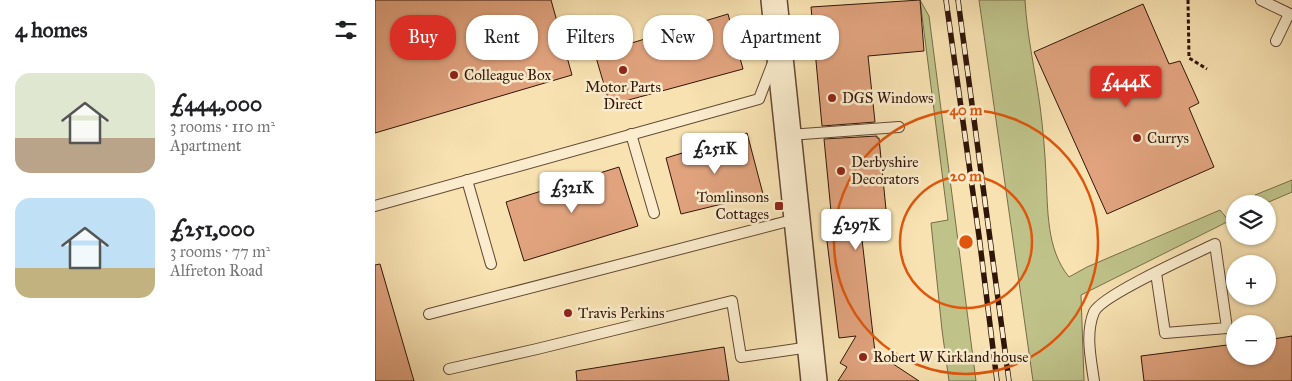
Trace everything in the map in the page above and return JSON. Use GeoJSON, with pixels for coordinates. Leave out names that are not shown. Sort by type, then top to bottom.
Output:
{"type":"FeatureCollection","features":[{"type":"Feature","properties":{"kind":"street"},"geometry":{"type":"LineString","coordinates":[[774,0],[776,15]]}},
{"type":"Feature","properties":{"kind":"street"},"geometry":{"type":"LineString","coordinates":[[782,60],[814,381]]}},
{"type":"Feature","properties":{"kind":"lane"},"geometry":{"type":"LineString","coordinates":[[1261,0],[1290,14],[1276,40]]}},
{"type":"Feature","properties":{"kind":"lane"},"geometry":{"type":"LineString","coordinates":[[375,206],[759,99],[774,60]]}},
{"type":"Feature","properties":{"kind":"lane"},"geometry":{"type":"LineString","coordinates":[[789,135],[899,127]]}},
{"type":"Feature","properties":{"kind":"lane"},"geometry":{"type":"LineString","coordinates":[[631,134],[654,213]]}},
{"type":"Feature","properties":{"kind":"lane"},"geometry":{"type":"LineString","coordinates":[[467,180],[491,264]]}},
{"type":"Feature","properties":{"kind":"lane"},"geometry":{"type":"LineString","coordinates":[[429,314],[797,218]]}},
{"type":"Feature","properties":{"kind":"lane"},"geometry":{"type":"LineString","coordinates":[[1094,381],[1089,335],[1095,310],[1125,288],[1215,244],[1227,328],[1165,334],[1156,273]]}},
{"type":"Feature","properties":{"kind":"lane"},"geometry":{"type":"LineString","coordinates":[[449,369],[732,301],[741,357],[811,347]]}},
{"type":"Feature","properties":{"kind":"path"},"geometry":{"type":"LineString","coordinates":[[1188,0],[1189,58],[1207,69]]}},
{"type":"Feature","properties":{"kind":"green space"},"geometry":{"type":"Polygon","coordinates":[[[920,0],[929,16],[976,381],[949,381],[931,223],[948,220],[920,0]]]}},
{"type":"Feature","properties":{"kind":"green space"},"geometry":{"type":"Polygon","coordinates":[[[979,0],[1025,0],[1029,40],[1042,123],[1048,215],[1052,241],[1061,266],[1069,277],[1087,267],[1220,210],[1226,217],[1226,222],[1081,295],[1084,381],[1033,381],[979,0]]]}},
{"type":"Feature","properties":{"kind":"green space"},"geometry":{"type":"Polygon","coordinates":[[[1292,180],[1292,192],[1276,199],[1276,195],[1255,195],[1292,180]]]}},
{"type":"Feature","properties":{"kind":"building"},"geometry":{"type":"Polygon","coordinates":[[[375,0],[551,0],[555,15],[548,15],[548,60],[568,60],[572,75],[375,133],[375,0]]]}},
{"type":"Feature","properties":{"kind":"building"},"geometry":{"type":"Polygon","coordinates":[[[920,0],[924,51],[868,56],[875,122],[822,126],[816,60],[839,60],[839,15],[812,15],[811,7],[920,0]]]}},
{"type":"Feature","properties":{"kind":"building","name":"Currys"},"geometry":{"type":"Polygon","coordinates":[[[1143,4],[1169,64],[1180,61],[1199,103],[1189,108],[1214,167],[1107,214],[1034,52],[1143,4]]]}},
{"type":"Feature","properties":{"kind":"building"},"geometry":{"type":"Polygon","coordinates":[[[723,16],[723,60],[741,60],[743,69],[610,105],[597,60],[633,60],[633,43],[643,40],[643,60],[713,60],[713,19],[723,16]]]}},
{"type":"Feature","properties":{"kind":"building"},"geometry":{"type":"Polygon","coordinates":[[[747,133],[763,194],[681,214],[666,158],[747,133]]]}},
{"type":"Feature","properties":{"kind":"building"},"geometry":{"type":"Polygon","coordinates":[[[877,136],[879,138],[887,220],[860,222],[875,352],[919,381],[838,381],[847,367],[840,363],[856,336],[839,338],[826,233],[833,232],[824,139],[877,136]]]}},
{"type":"Feature","properties":{"kind":"building"},"geometry":{"type":"Polygon","coordinates":[[[619,167],[638,226],[524,261],[506,202],[619,167]]]}},
{"type":"Feature","properties":{"kind":"building"},"geometry":{"type":"Polygon","coordinates":[[[380,264],[414,381],[375,381],[375,265],[380,264]]]}},
{"type":"Feature","properties":{"kind":"building"},"geometry":{"type":"Polygon","coordinates":[[[1292,336],[1292,381],[1144,381],[1141,356],[1226,345],[1226,365],[1276,365],[1276,339],[1292,336]]]}},
{"type":"Feature","properties":{"kind":"building"},"geometry":{"type":"Polygon","coordinates":[[[724,347],[729,381],[577,381],[576,371],[724,347]]]}},
{"type":"Feature","properties":{"kind":"railway"},"geometry":{"type":"LineString","coordinates":[[946,0],[997,381]]}},
{"type":"Feature","properties":{"kind":"railway"},"geometry":{"type":"LineString","coordinates":[[958,0],[1009,381]]}},
{"type":"Feature","properties":{"kind":"place","name":"Motor Parts Direct"},"geometry":{"type":"Point","coordinates":[623,70]}},
{"type":"Feature","properties":{"kind":"place","name":"Colleague Box"},"geometry":{"type":"Point","coordinates":[454,75]}},
{"type":"Feature","properties":{"kind":"place","name":"DGS Windows"},"geometry":{"type":"Point","coordinates":[832,98]}},
{"type":"Feature","properties":{"kind":"place","name":"Currys"},"geometry":{"type":"Point","coordinates":[1137,138]}},
{"type":"Feature","properties":{"kind":"place","name":"Derbyshire Decorators"},"geometry":{"type":"Point","coordinates":[841,171]}},
{"type":"Feature","properties":{"kind":"place","name":"Tomlinsons Cottages"},"geometry":{"type":"Point","coordinates":[779,206]}},
{"type":"Feature","properties":{"kind":"place","name":"Travis Perkins"},"geometry":{"type":"Point","coordinates":[568,313]}},
{"type":"Feature","properties":{"kind":"place","name":"Robert W Kirkland house"},"geometry":{"type":"Point","coordinates":[863,357]}}]}
